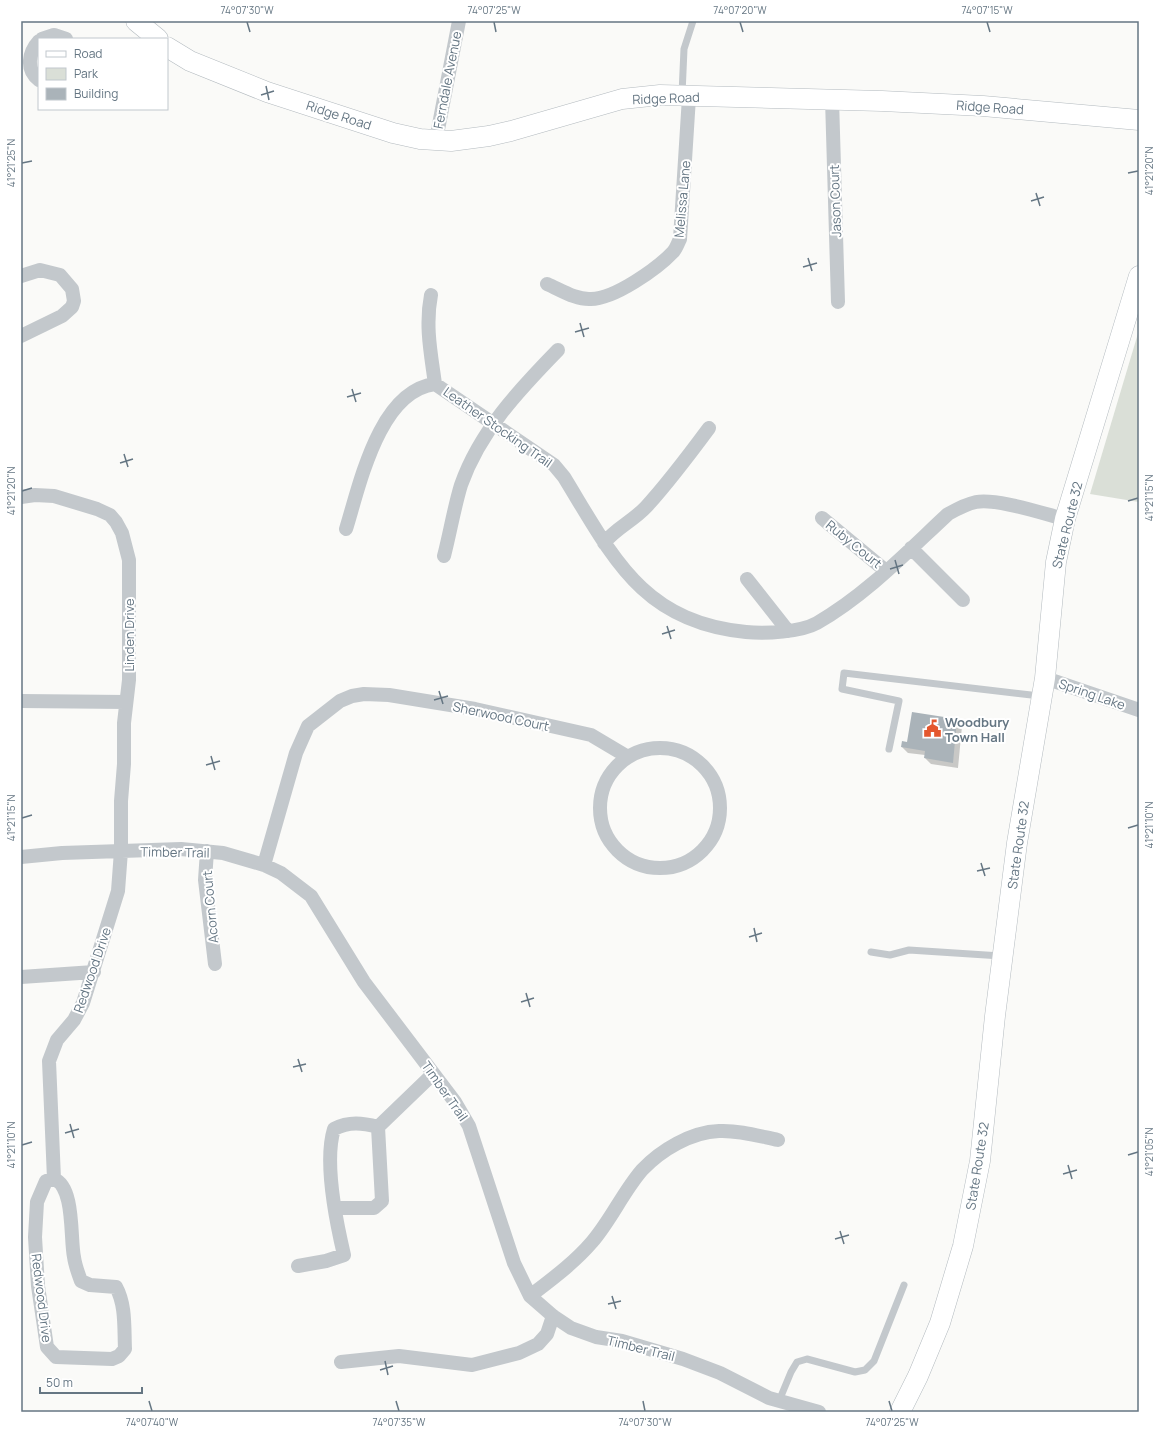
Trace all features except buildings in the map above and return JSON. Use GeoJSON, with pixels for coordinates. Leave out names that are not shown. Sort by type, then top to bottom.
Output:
{"type":"FeatureCollection","features":[{"type":"Feature","properties":{"kind":"main road"},"geometry":{"type":"LineString","coordinates":[[136,21],[157,38]]}},
{"type":"Feature","properties":{"kind":"main road","name":"Ridge Road"},"geometry":{"type":"LineString","coordinates":[[168,48],[190,61],[267,92],[393,132],[436,140],[450,141],[489,136],[622,99],[660,95],[686,97],[832,99],[983,106],[1139,120]]}},
{"type":"Feature","properties":{"kind":"main road","name":"State Route 32"},"geometry":{"type":"LineString","coordinates":[[900,1412],[918,1376],[940,1322],[963,1246],[980,1161],[1003,956],[1018,843],[1043,687],[1056,562],[1065,519],[1139,276]]}},
{"type":"Feature","properties":{"kind":"street","name":"Ferndale Avenue"},"geometry":{"type":"LineString","coordinates":[[436,140],[459,21]]}},
{"type":"Feature","properties":{"kind":"street"},"geometry":{"type":"LineString","coordinates":[[45,38],[54,35],[63,38]]}},
{"type":"Feature","properties":{"kind":"street"},"geometry":{"type":"LineString","coordinates":[[31,74],[30,55],[33,47],[38,42]]}},
{"type":"Feature","properties":{"kind":"street","name":"Melissa Lane"},"geometry":{"type":"LineString","coordinates":[[547,284],[576,297],[589,300],[602,298],[618,291],[654,268],[674,251],[680,238],[686,97]]}},
{"type":"Feature","properties":{"kind":"street","name":"Jason Court"},"geometry":{"type":"LineString","coordinates":[[832,99],[838,302]]}},
{"type":"Feature","properties":{"kind":"street"},"geometry":{"type":"LineString","coordinates":[[21,276],[40,270],[60,275],[72,289],[74,301],[72,307],[62,316],[21,336]]}},
{"type":"Feature","properties":{"kind":"street"},"geometry":{"type":"LineString","coordinates":[[346,530],[367,463],[384,424],[391,413],[408,395],[424,386],[436,384],[428,332],[427,314],[431,295]]}},
{"type":"Feature","properties":{"kind":"street"},"geometry":{"type":"LineString","coordinates":[[444,556],[461,486],[475,452],[493,422],[516,393],[558,350]]}},
{"type":"Feature","properties":{"kind":"street","name":"Leather Stocking Trail"},"geometry":{"type":"LineString","coordinates":[[436,384],[554,465],[564,477],[604,543],[623,570],[647,594],[683,617],[722,630],[762,634],[788,631],[815,624],[857,596],[948,514],[962,506],[978,502],[1002,504],[1065,519]]}},
{"type":"Feature","properties":{"kind":"street"},"geometry":{"type":"LineString","coordinates":[[604,543],[610,535],[644,509],[671,479],[709,428]]}},
{"type":"Feature","properties":{"kind":"street","name":"Linden Drive"},"geometry":{"type":"LineString","coordinates":[[21,497],[35,495],[54,496],[98,509],[110,515],[122,533],[130,560],[129,680],[126,702],[121,801],[121,851]]}},
{"type":"Feature","properties":{"kind":"street","name":"Ruby Court"},"geometry":{"type":"LineString","coordinates":[[822,518],[886,571]]}},
{"type":"Feature","properties":{"kind":"street"},"geometry":{"type":"LineString","coordinates":[[911,548],[963,600]]}},
{"type":"Feature","properties":{"kind":"street"},"geometry":{"type":"LineString","coordinates":[[747,579],[788,631]]}},
{"type":"Feature","properties":{"kind":"street","name":"Spring Lake"},"geometry":{"type":"LineString","coordinates":[[1043,687],[1139,710]]}},
{"type":"Feature","properties":{"kind":"street","name":"Sherwood Court"},"geometry":{"type":"LineString","coordinates":[[264,865],[296,753],[308,726],[340,701],[352,696],[364,694],[389,695],[481,710],[591,735],[628,757]]}},
{"type":"Feature","properties":{"kind":"street"},"geometry":{"type":"LineString","coordinates":[[21,701],[126,702]]}},
{"type":"Feature","properties":{"kind":"street"},"geometry":{"type":"LineString","coordinates":[[668,748],[687,754],[704,766],[715,783],[720,803],[719,823],[710,842],[697,856],[680,866],[660,869],[641,866],[623,857],[610,843],[601,825],[599,806],[603,786],[613,770],[628,757],[647,749],[668,748]]}},
{"type":"Feature","properties":{"kind":"street","name":"Timber Trail"},"geometry":{"type":"LineString","coordinates":[[21,857],[62,853],[181,849],[223,853],[264,865],[281,874],[311,896],[364,982],[454,1102],[469,1126],[514,1264],[530,1296],[553,1316],[571,1328],[596,1337],[622,1341],[698,1365],[720,1373],[768,1398],[819,1412]]}},
{"type":"Feature","properties":{"kind":"street","name":"Redwood Drive"},"geometry":{"type":"LineString","coordinates":[[54,1179],[49,1061],[57,1040],[74,1020],[83,1003],[94,972],[118,891],[121,851]]}},
{"type":"Feature","properties":{"kind":"street","name":"Acorn Court"},"geometry":{"type":"LineString","coordinates":[[207,851],[205,880],[215,964]]}},
{"type":"Feature","properties":{"kind":"street"},"geometry":{"type":"LineString","coordinates":[[21,977],[94,972]]}},
{"type":"Feature","properties":{"kind":"street"},"geometry":{"type":"LineString","coordinates":[[336,1208],[374,1208],[382,1201],[378,1127],[433,1074]]}},
{"type":"Feature","properties":{"kind":"street"},"geometry":{"type":"LineString","coordinates":[[298,1266],[326,1261],[344,1255],[332,1180],[331,1140],[334,1129],[342,1125],[360,1123],[378,1127]]}},
{"type":"Feature","properties":{"kind":"street"},"geometry":{"type":"LineString","coordinates":[[530,1296],[566,1268],[593,1242],[642,1170],[666,1150],[693,1136],[718,1131],[749,1133],[778,1140]]}},
{"type":"Feature","properties":{"kind":"street","name":"Redwood Drive"},"geometry":{"type":"LineString","coordinates":[[54,1179],[59,1181],[69,1203],[74,1257],[80,1281],[90,1285],[116,1287],[120,1294],[123,1312],[125,1349],[119,1356],[112,1359],[56,1357],[47,1347],[38,1286],[35,1237],[37,1202],[46,1181],[54,1179]]}},
{"type":"Feature","properties":{"kind":"street"},"geometry":{"type":"LineString","coordinates":[[341,1362],[399,1356],[472,1365],[519,1353],[538,1344],[547,1334],[553,1316]]}},
{"type":"Feature","properties":{"kind":"lane"},"geometry":{"type":"LineString","coordinates":[[686,97],[683,61],[684,49],[693,21]]}},
{"type":"Feature","properties":{"kind":"lane"},"geometry":{"type":"LineString","coordinates":[[889,749],[899,701],[842,689],[844,673],[1043,687]]}},
{"type":"Feature","properties":{"kind":"lane"},"geometry":{"type":"LineString","coordinates":[[871,952],[890,955],[909,950],[1003,956]]}},
{"type":"Feature","properties":{"kind":"lane"},"geometry":{"type":"LineString","coordinates":[[779,1401],[791,1372],[797,1362],[807,1359],[855,1372],[865,1370],[874,1361],[904,1285]]}},
{"type":"Feature","properties":{"kind":"green space"},"geometry":{"type":"Polygon","coordinates":[[[1139,330],[1139,502],[1090,494],[1139,330]]]}},
{"type":"Feature","properties":{"kind":"place","name":"Woodbury Town Hall"},"geometry":{"type":"Point","coordinates":[932,729]}}]}
